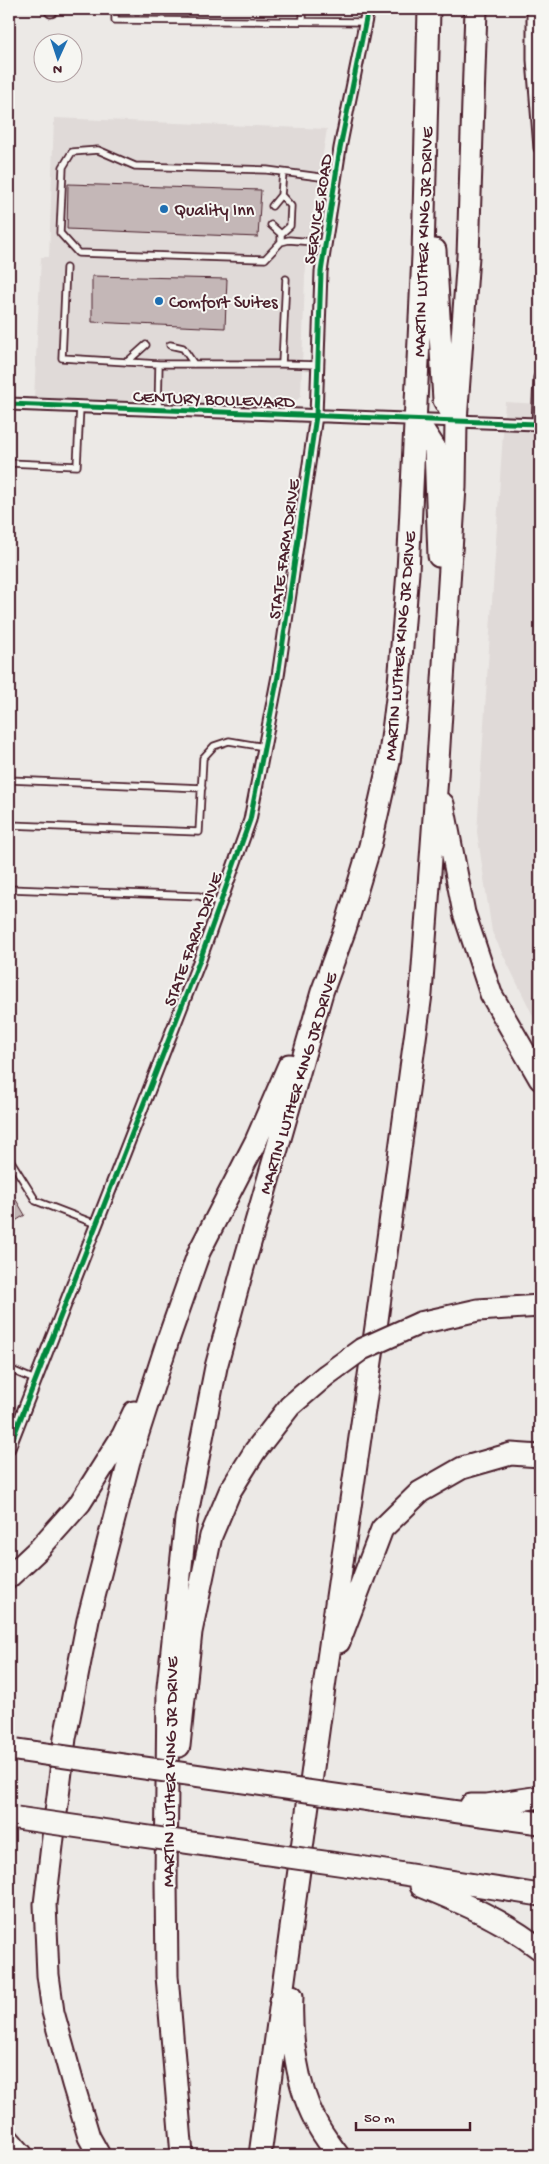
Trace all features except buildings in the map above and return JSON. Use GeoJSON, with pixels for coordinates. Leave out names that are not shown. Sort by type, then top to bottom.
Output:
{"type":"FeatureCollection","features":[{"type":"Feature","properties":{"kind":"highway","name":"MARTIN LUTHER KING JR DRIVE"},"geometry":{"type":"LineString","coordinates":[[182,2155],[167,1976],[166,1881],[168,1687],[186,1519],[216,1367],[322,992],[345,929],[370,846],[389,762],[399,683],[408,572],[426,154],[429,9]]}},
{"type":"Feature","properties":{"kind":"highway"},"geometry":{"type":"LineString","coordinates":[[260,2155],[421,994],[446,639],[455,487],[456,421],[468,256],[476,9]]}},
{"type":"Feature","properties":{"kind":"highway"},"geometry":{"type":"LineString","coordinates":[[424,204],[434,236],[444,400],[456,421]]}},
{"type":"Feature","properties":{"kind":"highway"},"geometry":{"type":"LineString","coordinates":[[416,419],[436,448],[440,613],[446,639]]}},
{"type":"Feature","properties":{"kind":"highway"},"geometry":{"type":"LineString","coordinates":[[437,777],[464,913],[491,994],[540,1079]]}},
{"type":"Feature","properties":{"kind":"highway"},"geometry":{"type":"LineString","coordinates":[[99,2155],[89,2137],[53,2012],[48,1975],[45,1904],[64,1738],[88,1620],[129,1461],[168,1340],[199,1252],[256,1140],[322,992]]}},
{"type":"Feature","properties":{"kind":"highway"},"geometry":{"type":"LineString","coordinates":[[166,1881],[191,1632],[211,1536],[230,1491],[255,1451],[290,1406],[325,1376],[362,1350],[420,1323],[478,1310],[540,1306]]}},
{"type":"Feature","properties":{"kind":"highway"},"geometry":{"type":"LineString","coordinates":[[9,1577],[39,1549],[80,1504],[123,1435],[168,1340]]}},
{"type":"Feature","properties":{"kind":"highway"},"geometry":{"type":"LineString","coordinates":[[325,1680],[382,1529],[420,1492],[462,1468],[511,1454],[540,1456]]}},
{"type":"Feature","properties":{"kind":"highway"},"geometry":{"type":"LineString","coordinates":[[13,1749],[540,1823]]}},
{"type":"Feature","properties":{"kind":"highway"},"geometry":{"type":"LineString","coordinates":[[406,1805],[488,1805],[540,1797]]}},
{"type":"Feature","properties":{"kind":"highway"},"geometry":{"type":"LineString","coordinates":[[13,1817],[540,1895]]}},
{"type":"Feature","properties":{"kind":"highway"},"geometry":{"type":"LineString","coordinates":[[389,1872],[464,1903],[516,1930],[540,1949]]}},
{"type":"Feature","properties":{"kind":"highway"},"geometry":{"type":"LineString","coordinates":[[295,1900],[291,2007],[295,2044],[303,2090],[314,2118],[338,2155]]}},
{"type":"Feature","properties":{"kind":"highway"},"geometry":{"type":"LineString","coordinates":[[9,2140],[22,2155]]}},
{"type":"Feature","properties":{"kind":"street","name":"SERVICE ROAD"},"geometry":{"type":"LineString","coordinates":[[316,416],[321,272],[340,148],[368,9]]}},
{"type":"Feature","properties":{"kind":"street"},"geometry":{"type":"LineString","coordinates":[[533,9],[533,60],[540,148]]}},
{"type":"Feature","properties":{"kind":"street"},"geometry":{"type":"LineString","coordinates":[[539,424],[540,378]]}},
{"type":"Feature","properties":{"kind":"street","name":"CENTURY BOULEVARD"},"geometry":{"type":"LineString","coordinates":[[9,404],[539,424]]}},
{"type":"Feature","properties":{"kind":"street","name":"STATE FARM DRIVE"},"geometry":{"type":"LineString","coordinates":[[9,1448],[220,904],[250,820],[280,666],[316,416]]}},
{"type":"Feature","properties":{"kind":"lane"},"geometry":{"type":"LineString","coordinates":[[115,9],[115,20],[366,22]]}},
{"type":"Feature","properties":{"kind":"lane"},"geometry":{"type":"LineString","coordinates":[[303,9],[303,21]]}},
{"type":"Feature","properties":{"kind":"lane"},"geometry":{"type":"LineString","coordinates":[[325,243],[289,240],[281,242],[265,259],[78,253],[60,233],[63,167],[72,152],[98,150],[135,166],[267,170],[335,179]]}},
{"type":"Feature","properties":{"kind":"lane"},"geometry":{"type":"LineString","coordinates":[[272,206],[281,195],[283,173]]}},
{"type":"Feature","properties":{"kind":"lane"},"geometry":{"type":"LineString","coordinates":[[280,234],[290,226],[291,206],[281,195]]}},
{"type":"Feature","properties":{"kind":"lane"},"geometry":{"type":"LineString","coordinates":[[271,225],[280,234],[281,242]]}},
{"type":"Feature","properties":{"kind":"lane"},"geometry":{"type":"LineString","coordinates":[[66,268],[62,358],[159,364],[318,365]]}},
{"type":"Feature","properties":{"kind":"lane"},"geometry":{"type":"LineString","coordinates":[[282,364],[286,280]]}},
{"type":"Feature","properties":{"kind":"lane"},"geometry":{"type":"LineString","coordinates":[[127,362],[146,345]]}},
{"type":"Feature","properties":{"kind":"lane"},"geometry":{"type":"LineString","coordinates":[[170,345],[183,348],[194,364]]}},
{"type":"Feature","properties":{"kind":"lane"},"geometry":{"type":"LineString","coordinates":[[158,410],[159,364]]}},
{"type":"Feature","properties":{"kind":"lane"},"geometry":{"type":"LineString","coordinates":[[9,462],[77,466],[80,407]]}},
{"type":"Feature","properties":{"kind":"lane"},"geometry":{"type":"LineString","coordinates":[[9,825],[199,832],[203,758],[214,746],[229,742],[265,747]]}},
{"type":"Feature","properties":{"kind":"lane"},"geometry":{"type":"LineString","coordinates":[[9,780],[202,788]]}},
{"type":"Feature","properties":{"kind":"lane"},"geometry":{"type":"LineString","coordinates":[[9,889],[199,896],[220,904]]}},
{"type":"Feature","properties":{"kind":"lane"},"geometry":{"type":"LineString","coordinates":[[9,1158],[36,1201],[96,1224]]}},
{"type":"Feature","properties":{"kind":"lane"},"geometry":{"type":"LineString","coordinates":[[9,1369],[35,1380]]}},
{"type":"Feature","properties":{"kind":"shaded area"},"geometry":{"type":"Polygon","coordinates":[[[54,118],[327,129],[305,276],[301,396],[297,400],[282,401],[281,405],[266,405],[34,398],[41,257],[49,257],[54,118]]]}},
{"type":"Feature","properties":{"kind":"shaded area"},"geometry":{"type":"Polygon","coordinates":[[[505,402],[540,404],[540,1030],[492,932],[477,832],[505,402]]]}},
{"type":"Feature","properties":{"kind":"cycle path"},"geometry":{"type":"LineString","coordinates":[[9,1448],[201,957],[250,820],[278,676],[316,416],[321,272],[340,148],[368,9]]}},
{"type":"Feature","properties":{"kind":"cycle path"},"geometry":{"type":"LineString","coordinates":[[9,404],[538,424],[540,378]]}},
{"type":"Feature","properties":{"kind":"place","name":"Quality Inn"},"geometry":{"type":"Point","coordinates":[164,209]}},
{"type":"Feature","properties":{"kind":"place","name":"Comfort Suites"},"geometry":{"type":"Point","coordinates":[159,301]}}]}
